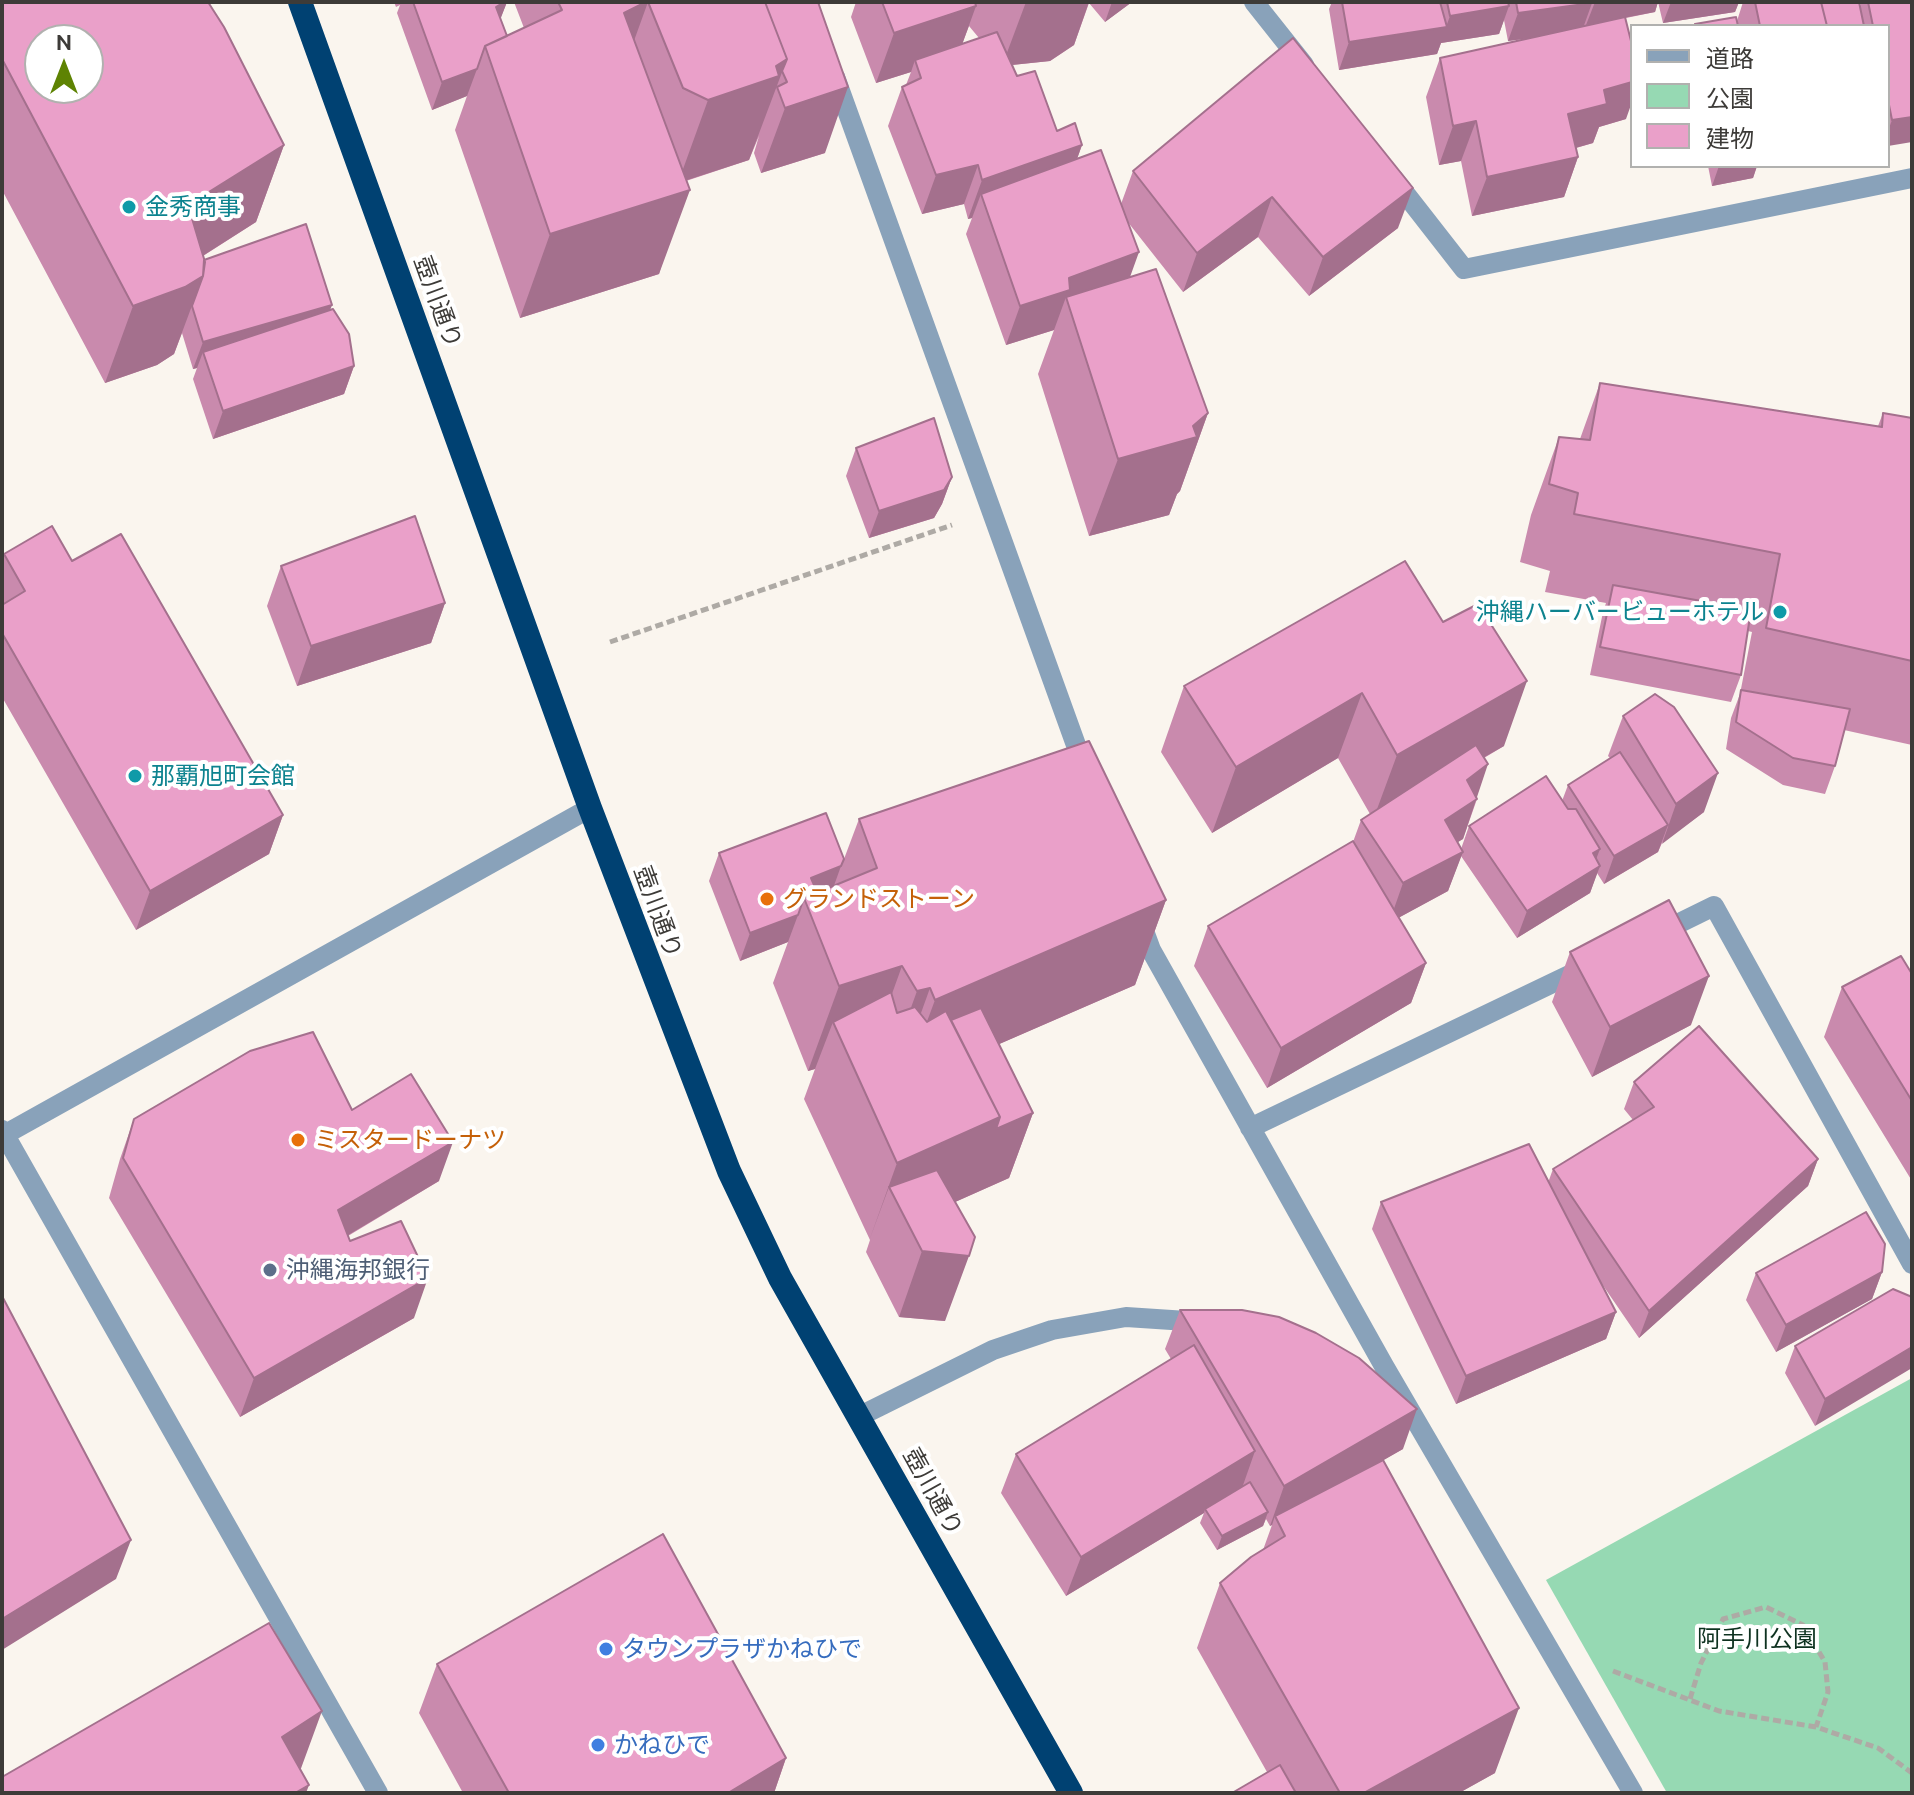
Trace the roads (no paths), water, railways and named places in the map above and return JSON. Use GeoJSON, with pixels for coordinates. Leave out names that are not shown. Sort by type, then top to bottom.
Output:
{"type":"FeatureCollection","features":[{"type":"Feature","properties":{"kind":"highway","name":"壺川通り"},"geometry":{"type":"LineString","coordinates":[[300,2],[590,808],[729,1171],[780,1278],[1071,1793]]}},
{"type":"Feature","properties":{"kind":"street"},"geometry":{"type":"LineString","coordinates":[[1254,2],[1321,87]]}},
{"type":"Feature","properties":{"kind":"street"},"geometry":{"type":"LineString","coordinates":[[826,51],[1092,790]]}},
{"type":"Feature","properties":{"kind":"street"},"geometry":{"type":"LineString","coordinates":[[1378,159],[1464,269],[1912,178]]}},
{"type":"Feature","properties":{"kind":"street"},"geometry":{"type":"LineString","coordinates":[[378,1793],[3,1134],[590,808]]}},
{"type":"Feature","properties":{"kind":"street"},"geometry":{"type":"LineString","coordinates":[[1644,940],[1714,906],[1912,1264]]}},
{"type":"Feature","properties":{"kind":"street"},"geometry":{"type":"LineString","coordinates":[[1135,907],[1151,950],[1250,1128],[1384,1366],[1633,1793]]}},
{"type":"Feature","properties":{"kind":"street"},"geometry":{"type":"LineString","coordinates":[[1250,1128],[1601,960]]}},
{"type":"Feature","properties":{"kind":"street"},"geometry":{"type":"LineString","coordinates":[[858,1417],[993,1350],[1052,1330],[1126,1317],[1216,1323]]}},
{"type":"Feature","properties":{"kind":"street"},"geometry":{"type":"LineString","coordinates":[[1356,1358],[1384,1366]]}},
{"type":"Feature","properties":{"kind":"place","name":"金秀商事"},"geometry":{"type":"Point","coordinates":[129,207]}},
{"type":"Feature","properties":{"kind":"place","name":"沖縄ハーバービューホテル"},"geometry":{"type":"Point","coordinates":[1780,612]}},
{"type":"Feature","properties":{"kind":"place","name":"那覇旭町会館"},"geometry":{"type":"Point","coordinates":[135,776]}},
{"type":"Feature","properties":{"kind":"place","name":"グランドストーン"},"geometry":{"type":"Point","coordinates":[767,899]}},
{"type":"Feature","properties":{"kind":"place","name":"ミスタードーナツ"},"geometry":{"type":"Point","coordinates":[298,1140]}},
{"type":"Feature","properties":{"kind":"place","name":"沖縄海邦銀行"},"geometry":{"type":"Point","coordinates":[270,1270]}},
{"type":"Feature","properties":{"kind":"place","name":"タウンプラザかねひで"},"geometry":{"type":"Point","coordinates":[606,1649]}},
{"type":"Feature","properties":{"kind":"place","name":"かねひで"},"geometry":{"type":"Point","coordinates":[598,1745]}},
{"type":"Feature","properties":{"kind":"park label","name":"阿手川公園"},"geometry":{"type":"Point","coordinates":[1757,1639]}}]}
